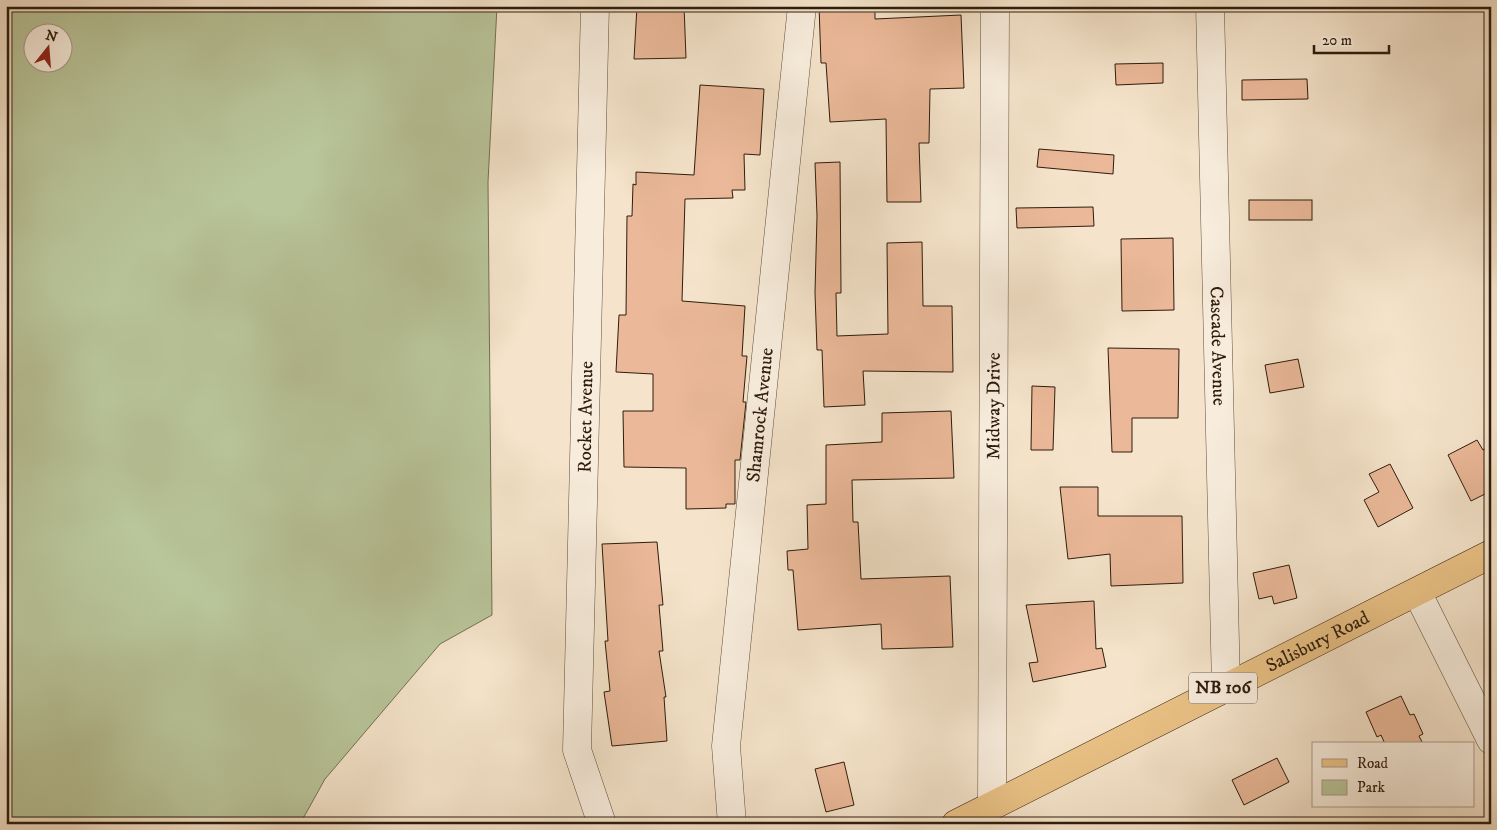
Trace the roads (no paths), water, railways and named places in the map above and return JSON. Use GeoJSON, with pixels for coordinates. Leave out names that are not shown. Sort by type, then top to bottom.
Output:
{"type":"FeatureCollection","features":[{"type":"Feature","properties":{"kind":"main road","name":"Salisbury Road"},"geometry":{"type":"LineString","coordinates":[[956,824],[1226,686],[1491,554]]}},
{"type":"Feature","properties":{"kind":"street","name":"Rocket Avenue"},"geometry":{"type":"LineString","coordinates":[[595,6],[578,750],[602,824]]}},
{"type":"Feature","properties":{"kind":"street","name":"Shamrock Avenue"},"geometry":{"type":"LineString","coordinates":[[732,824],[726,746],[802,6]]}},
{"type":"Feature","properties":{"kind":"street","name":"Midway Drive"},"geometry":{"type":"LineString","coordinates":[[992,805],[995,6]]}},
{"type":"Feature","properties":{"kind":"street","name":"Cascade Avenue"},"geometry":{"type":"LineString","coordinates":[[1210,6],[1226,686]]}},
{"type":"Feature","properties":{"kind":"street"},"geometry":{"type":"LineString","coordinates":[[1417,592],[1491,740]]}}]}
